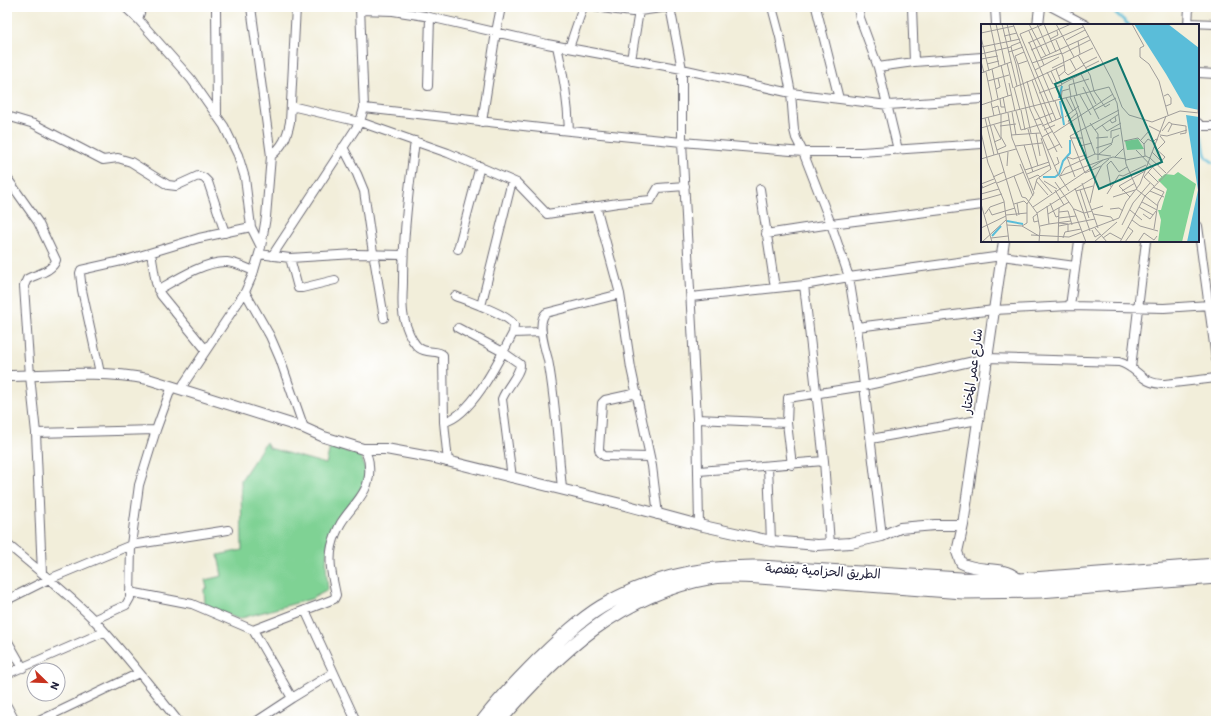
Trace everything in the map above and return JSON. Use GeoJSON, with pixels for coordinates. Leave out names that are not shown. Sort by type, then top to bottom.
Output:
{"type":"FeatureCollection","features":[{"type":"Feature","properties":{"kind":"main road","name":"الطريق الحزامية بقفصة"},"geometry":{"type":"LineString","coordinates":[[483,721],[522,676],[560,639],[600,607],[623,594],[670,576],[712,568],[735,566],[961,579],[1020,580],[1216,565]]}},
{"type":"Feature","properties":{"kind":"main road","name":"الطريق الحزامية بقفصة"},"geometry":{"type":"LineString","coordinates":[[499,721],[531,684],[580,638],[606,620],[645,598],[691,582],[714,577],[759,577],[963,592],[1040,591],[1216,578]]}},
{"type":"Feature","properties":{"kind":"street"},"geometry":{"type":"LineString","coordinates":[[125,7],[138,19],[191,79],[217,115],[238,155],[245,178],[251,227],[260,250],[272,256],[290,258],[339,255],[403,255]]}},
{"type":"Feature","properties":{"kind":"street"},"geometry":{"type":"LineString","coordinates":[[138,19],[142,7]]}},
{"type":"Feature","properties":{"kind":"street"},"geometry":{"type":"LineString","coordinates":[[216,7],[217,115]]}},
{"type":"Feature","properties":{"kind":"street"},"geometry":{"type":"LineString","coordinates":[[93,620],[126,605],[130,598],[131,545],[139,485],[156,430],[177,387],[206,350],[245,292],[254,271],[260,250],[266,218],[271,156],[251,7]]}},
{"type":"Feature","properties":{"kind":"street"},"geometry":{"type":"LineString","coordinates":[[271,156],[278,151],[286,140],[290,122],[296,7]]}},
{"type":"Feature","properties":{"kind":"street"},"geometry":{"type":"LineString","coordinates":[[426,7],[428,17],[428,86]]}},
{"type":"Feature","properties":{"kind":"street"},"geometry":{"type":"LineString","coordinates":[[482,122],[501,7]]}},
{"type":"Feature","properties":{"kind":"street"},"geometry":{"type":"LineString","coordinates":[[569,48],[583,7]]}},
{"type":"Feature","properties":{"kind":"street"},"geometry":{"type":"LineString","coordinates":[[594,7],[614,10],[639,11],[669,7],[682,69],[682,142],[697,419],[699,525]]}},
{"type":"Feature","properties":{"kind":"street"},"geometry":{"type":"LineString","coordinates":[[772,7],[780,37],[791,93],[794,130],[831,224],[849,277],[857,327],[882,536]]}},
{"type":"Feature","properties":{"kind":"street"},"geometry":{"type":"LineString","coordinates":[[816,7],[839,99]]}},
{"type":"Feature","properties":{"kind":"street"},"geometry":{"type":"LineString","coordinates":[[858,7],[860,18],[878,67],[898,150]]}},
{"type":"Feature","properties":{"kind":"street"},"geometry":{"type":"LineString","coordinates":[[912,7],[914,62]]}},
{"type":"Feature","properties":{"kind":"street"},"geometry":{"type":"LineString","coordinates":[[995,7],[996,24]]}},
{"type":"Feature","properties":{"kind":"street"},"geometry":{"type":"LineString","coordinates":[[1038,24],[1040,7]]}},
{"type":"Feature","properties":{"kind":"street"},"geometry":{"type":"LineString","coordinates":[[1052,7],[1084,24]]}},
{"type":"Feature","properties":{"kind":"street"},"geometry":{"type":"LineString","coordinates":[[1189,7],[1188,24],[1216,24]]}},
{"type":"Feature","properties":{"kind":"street"},"geometry":{"type":"LineString","coordinates":[[272,256],[360,122],[364,108],[360,8],[393,9],[557,46],[682,69],[791,93],[888,105],[981,99]]}},
{"type":"Feature","properties":{"kind":"street"},"geometry":{"type":"LineString","coordinates":[[631,60],[639,11]]}},
{"type":"Feature","properties":{"kind":"street"},"geometry":{"type":"LineString","coordinates":[[557,46],[565,77],[568,100],[569,131]]}},
{"type":"Feature","properties":{"kind":"street"},"geometry":{"type":"LineString","coordinates":[[878,67],[914,62],[981,57]]}},
{"type":"Feature","properties":{"kind":"street"},"geometry":{"type":"LineString","coordinates":[[1199,73],[1216,74]]}},
{"type":"Feature","properties":{"kind":"street"},"geometry":{"type":"LineString","coordinates":[[291,106],[360,122],[480,166],[521,186],[547,214],[596,206],[651,200],[658,188],[685,186]]}},
{"type":"Feature","properties":{"kind":"street"},"geometry":{"type":"LineString","coordinates":[[364,108],[569,131],[803,152],[861,152],[981,144]]}},
{"type":"Feature","properties":{"kind":"street"},"geometry":{"type":"LineString","coordinates":[[7,116],[34,124],[103,160],[118,158],[131,162],[168,185],[176,186],[198,176],[204,178],[208,182],[225,233]]}},
{"type":"Feature","properties":{"kind":"street"},"geometry":{"type":"LineString","coordinates":[[1199,124],[1201,126],[1216,126]]}},
{"type":"Feature","properties":{"kind":"street"},"geometry":{"type":"LineString","coordinates":[[415,141],[406,209],[403,255],[403,317],[409,333],[416,345],[423,351],[439,352],[443,355],[444,422],[448,462]]}},
{"type":"Feature","properties":{"kind":"street"},"geometry":{"type":"LineString","coordinates":[[343,147],[364,190],[384,318]]}},
{"type":"Feature","properties":{"kind":"street"},"geometry":{"type":"LineString","coordinates":[[458,249],[480,166]]}},
{"type":"Feature","properties":{"kind":"street"},"geometry":{"type":"LineString","coordinates":[[7,178],[38,222],[56,260],[52,268],[27,279],[24,286],[30,376],[36,433],[42,573]]}},
{"type":"Feature","properties":{"kind":"street"},"geometry":{"type":"LineString","coordinates":[[481,306],[512,181]]}},
{"type":"Feature","properties":{"kind":"street"},"geometry":{"type":"LineString","coordinates":[[760,189],[774,288]]}},
{"type":"Feature","properties":{"kind":"street"},"geometry":{"type":"LineString","coordinates":[[766,234],[831,224],[981,205]]}},
{"type":"Feature","properties":{"kind":"street"},"geometry":{"type":"LineString","coordinates":[[596,206],[620,294],[631,368],[650,457],[658,515]]}},
{"type":"Feature","properties":{"kind":"street"},"geometry":{"type":"LineString","coordinates":[[100,373],[82,290],[80,272],[82,269],[126,260],[200,238],[251,227]]}},
{"type":"Feature","properties":{"kind":"street"},"geometry":{"type":"LineString","coordinates":[[1199,233],[1216,359]]}},
{"type":"Feature","properties":{"kind":"street","name":"شارع عمر المختار"},"geometry":{"type":"LineString","coordinates":[[1004,242],[963,525],[957,552],[961,563],[979,568],[1004,571],[1020,580]]}},
{"type":"Feature","properties":{"kind":"street"},"geometry":{"type":"LineString","coordinates":[[1070,306],[1079,242]]}},
{"type":"Feature","properties":{"kind":"street"},"geometry":{"type":"LineString","coordinates":[[1131,368],[1146,242]]}},
{"type":"Feature","properties":{"kind":"street"},"geometry":{"type":"LineString","coordinates":[[151,253],[158,290],[168,305],[206,350]]}},
{"type":"Feature","properties":{"kind":"street"},"geometry":{"type":"LineString","coordinates":[[691,297],[804,285],[849,277],[1002,256],[1075,266]]}},
{"type":"Feature","properties":{"kind":"street"},"geometry":{"type":"LineString","coordinates":[[290,258],[298,288],[335,280]]}},
{"type":"Feature","properties":{"kind":"street"},"geometry":{"type":"LineString","coordinates":[[158,290],[189,273],[221,262],[235,264],[254,271]]}},
{"type":"Feature","properties":{"kind":"street"},"geometry":{"type":"LineString","coordinates":[[804,285],[824,461],[830,544]]}},
{"type":"Feature","properties":{"kind":"street"},"geometry":{"type":"LineString","coordinates":[[245,292],[270,336],[278,354],[304,428]]}},
{"type":"Feature","properties":{"kind":"street"},"geometry":{"type":"LineString","coordinates":[[562,489],[553,386],[542,332],[541,319],[546,313],[620,294]]}},
{"type":"Feature","properties":{"kind":"street"},"geometry":{"type":"LineString","coordinates":[[444,422],[451,420],[465,410],[474,400],[503,352],[513,333],[514,325],[512,321],[456,296]]}},
{"type":"Feature","properties":{"kind":"street"},"geometry":{"type":"LineString","coordinates":[[857,327],[994,310],[1070,306],[1164,308],[1209,305]]}},
{"type":"Feature","properties":{"kind":"street"},"geometry":{"type":"LineString","coordinates":[[458,328],[503,352],[520,364],[521,367],[504,392],[502,399],[512,478]]}},
{"type":"Feature","properties":{"kind":"street"},"geometry":{"type":"LineString","coordinates":[[513,333],[542,332]]}},
{"type":"Feature","properties":{"kind":"street"},"geometry":{"type":"LineString","coordinates":[[792,465],[787,423],[788,398],[864,386],[986,358],[1112,362],[1125,364],[1142,378],[1157,384],[1216,378]]}},
{"type":"Feature","properties":{"kind":"street"},"geometry":{"type":"LineString","coordinates":[[7,376],[100,373],[132,376],[177,387],[304,428],[324,437],[363,449],[386,449],[448,462],[562,489],[658,515],[771,541],[817,545],[830,544],[866,540],[882,536],[900,528],[936,525],[963,525]]}},
{"type":"Feature","properties":{"kind":"street"},"geometry":{"type":"LineString","coordinates":[[637,393],[605,400],[602,403],[600,452],[604,456],[650,457]]}},
{"type":"Feature","properties":{"kind":"street"},"geometry":{"type":"LineString","coordinates":[[697,419],[787,423]]}},
{"type":"Feature","properties":{"kind":"street"},"geometry":{"type":"LineString","coordinates":[[871,439],[978,420]]}},
{"type":"Feature","properties":{"kind":"street"},"geometry":{"type":"LineString","coordinates":[[36,433],[156,430]]}},
{"type":"Feature","properties":{"kind":"street"},"geometry":{"type":"LineString","coordinates":[[253,630],[334,599],[336,596],[330,564],[330,554],[338,529],[347,514],[365,491],[368,483],[370,475],[369,464],[363,449]]}},
{"type":"Feature","properties":{"kind":"street"},"geometry":{"type":"LineString","coordinates":[[699,471],[792,465],[824,461]]}},
{"type":"Feature","properties":{"kind":"street"},"geometry":{"type":"LineString","coordinates":[[768,466],[771,541]]}},
{"type":"Feature","properties":{"kind":"street"},"geometry":{"type":"LineString","coordinates":[[7,600],[49,579],[131,545],[228,530]]}},
{"type":"Feature","properties":{"kind":"street"},"geometry":{"type":"LineString","coordinates":[[7,544],[49,579],[93,620],[139,673],[177,721]]}},
{"type":"Feature","properties":{"kind":"street"},"geometry":{"type":"LineString","coordinates":[[130,592],[192,604],[253,630],[292,698]]}},
{"type":"Feature","properties":{"kind":"street"},"geometry":{"type":"LineString","coordinates":[[305,610],[333,674],[356,721]]}},
{"type":"Feature","properties":{"kind":"street"},"geometry":{"type":"LineString","coordinates":[[7,674],[104,632]]}},
{"type":"Feature","properties":{"kind":"street"},"geometry":{"type":"LineString","coordinates":[[7,640],[23,668]]}},
{"type":"Feature","properties":{"kind":"street"},"geometry":{"type":"LineString","coordinates":[[39,721],[139,673]]}},
{"type":"Feature","properties":{"kind":"street"},"geometry":{"type":"LineString","coordinates":[[256,721],[333,674]]}},
{"type":"Feature","properties":{"kind":"street"},"geometry":{"type":"LineString","coordinates":[[7,706],[14,721]]}},
{"type":"Feature","properties":{"kind":"green space"},"geometry":{"type":"Polygon","coordinates":[[[266,442],[269,448],[326,464],[330,447],[360,455],[364,466],[365,476],[357,494],[338,519],[330,536],[326,559],[328,590],[311,599],[238,619],[205,605],[204,589],[207,588],[205,580],[222,576],[218,555],[242,550],[241,480],[266,442]]]}},
{"type":"Feature","properties":{"kind":"waterway"},"geometry":{"type":"LineString","coordinates":[[1109,7],[1128,24]]}},
{"type":"Feature","properties":{"kind":"waterway"},"geometry":{"type":"LineString","coordinates":[[1199,131],[1203,139],[1205,152],[1208,159],[1216,164]]}}]}
